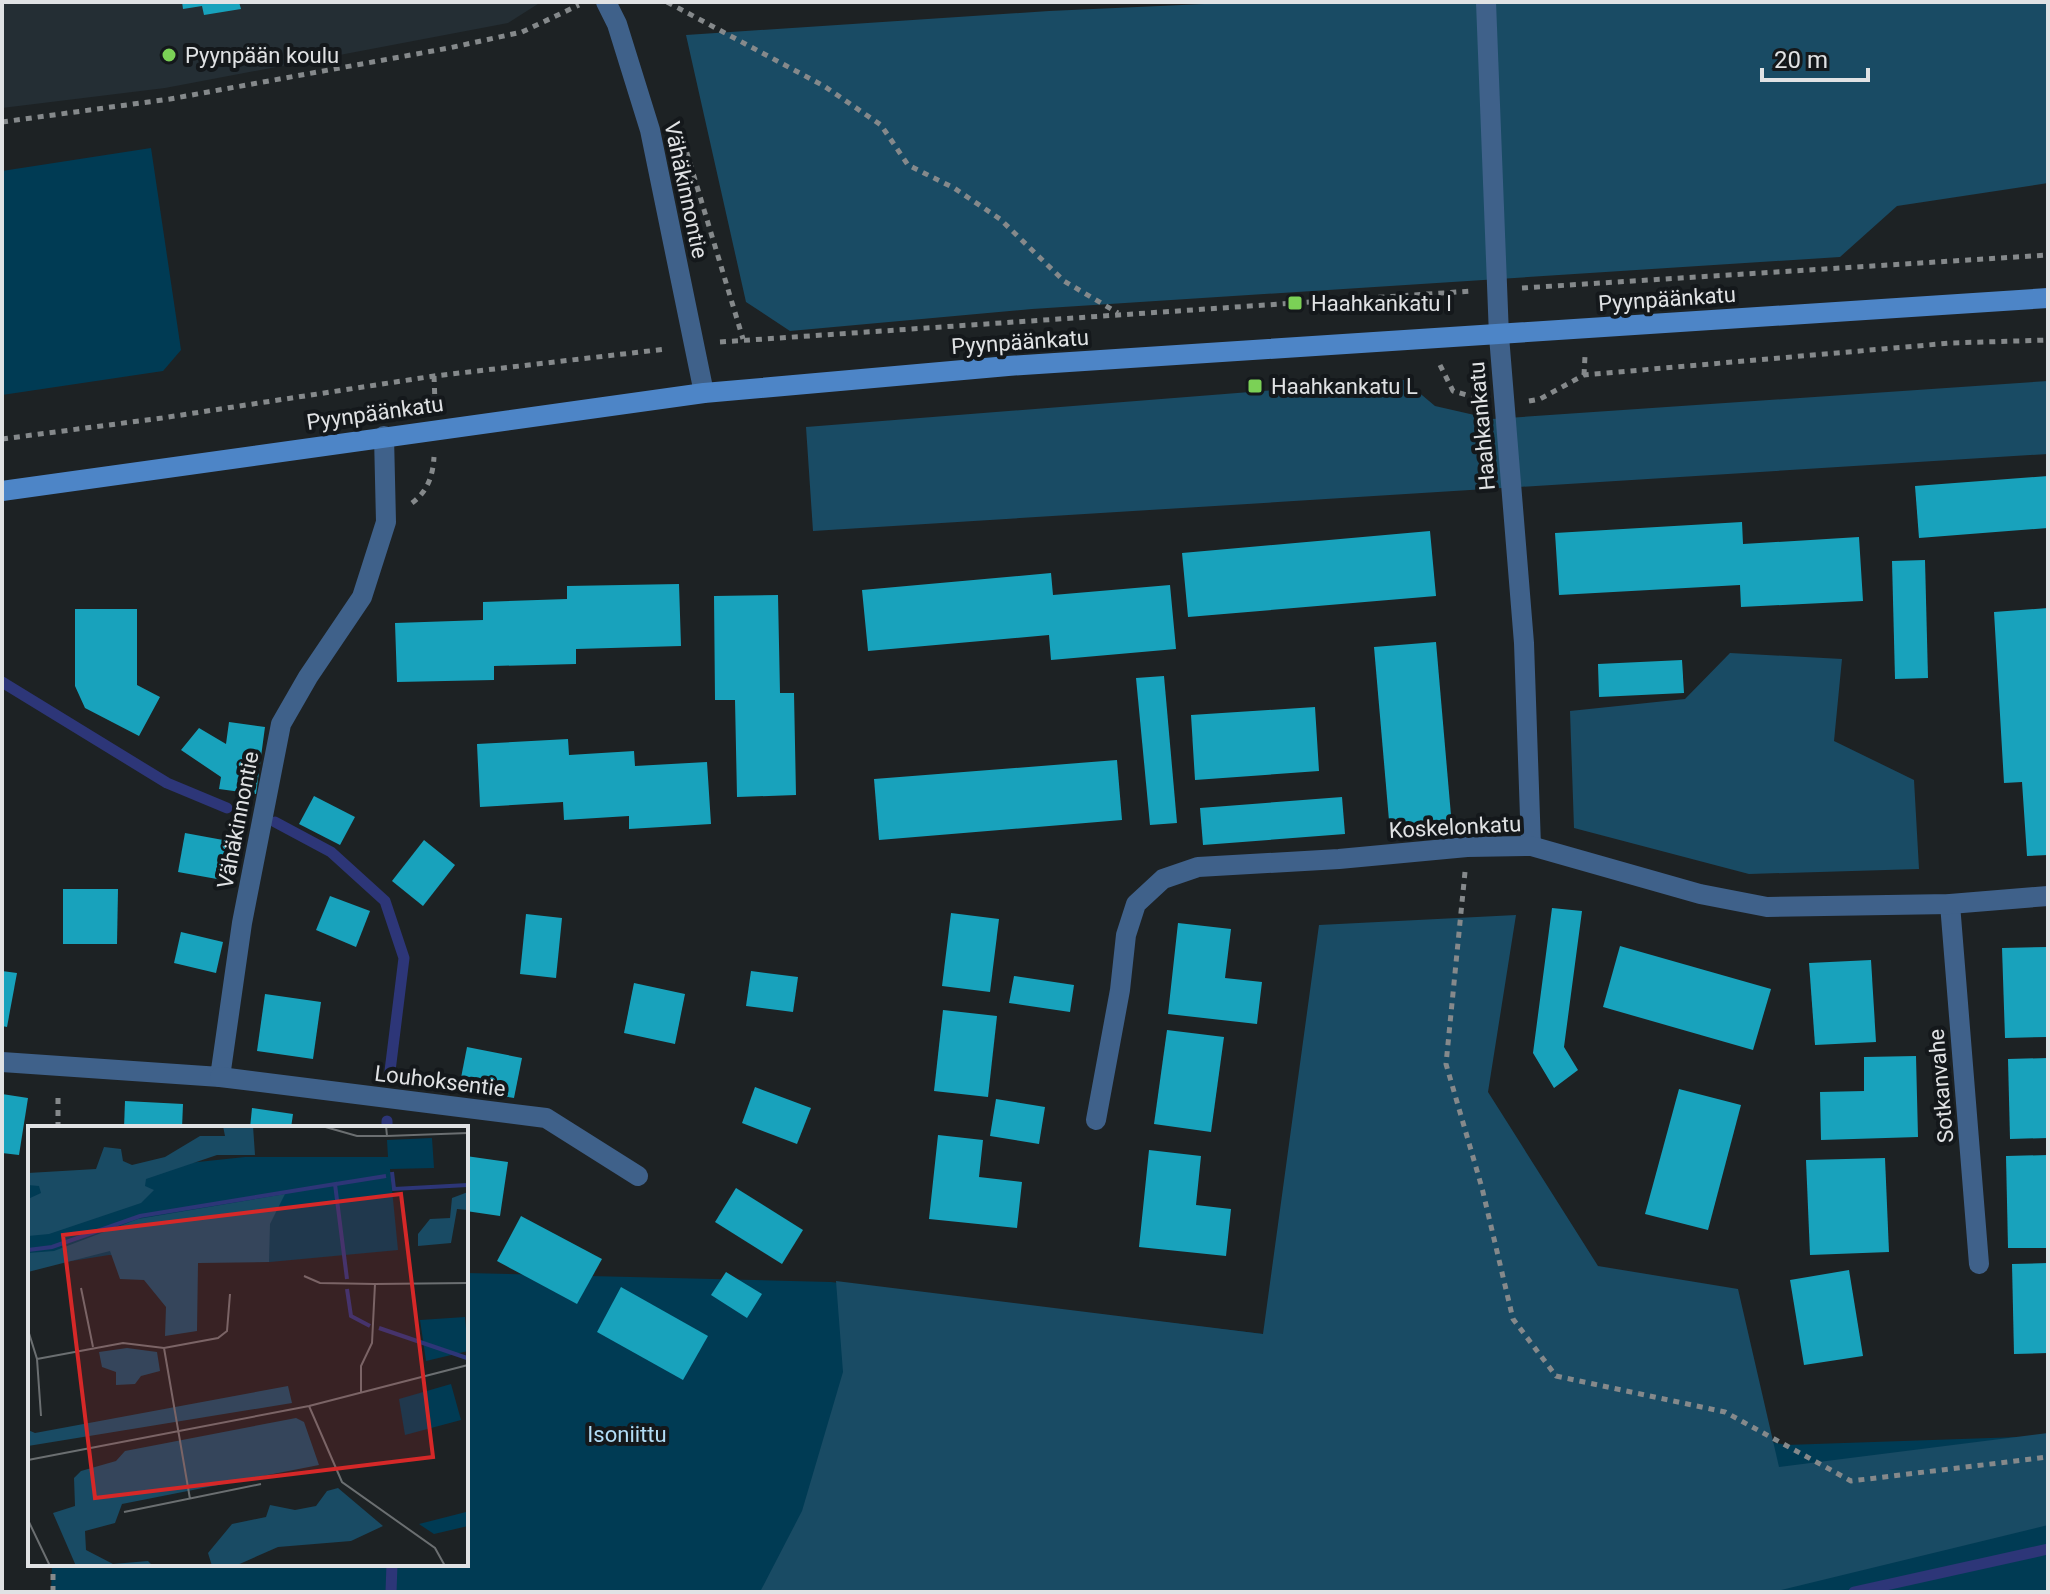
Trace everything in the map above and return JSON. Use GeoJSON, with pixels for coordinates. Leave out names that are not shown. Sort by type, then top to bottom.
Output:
{"type":"FeatureCollection","features":[{"type":"Feature","properties":{"kind":"main road","name":"Pyynpäänkatu"},"geometry":{"type":"LineString","coordinates":[[2,491],[704,393],[1008,366],[2048,298]]}},
{"type":"Feature","properties":{"kind":"street","name":"Vähäkinnontie"},"geometry":{"type":"LineString","coordinates":[[606,2],[617,24],[650,130],[704,393]]}},
{"type":"Feature","properties":{"kind":"street","name":"Haahkankatu"},"geometry":{"type":"LineString","coordinates":[[1486,2],[1499,336],[1524,643],[1531,846]]}},
{"type":"Feature","properties":{"kind":"street","name":"Vähäkinnontie"},"geometry":{"type":"LineString","coordinates":[[220,1077],[242,923],[281,724],[308,677],[362,597],[386,522],[384,436]]}},
{"type":"Feature","properties":{"kind":"street","name":"Koskelonkatu"},"geometry":{"type":"LineString","coordinates":[[1096,1120],[1120,990],[1126,935],[1136,904],[1163,879],[1198,867],[1339,859],[1467,847],[1531,846],[1700,894],[1767,907],[1950,904],[2048,896]]}},
{"type":"Feature","properties":{"kind":"street","name":"Sotkanvahe"},"geometry":{"type":"LineString","coordinates":[[1950,904],[1979,1264]]}},
{"type":"Feature","properties":{"kind":"street"},"geometry":{"type":"LineString","coordinates":[[2,1062],[220,1077]]}},
{"type":"Feature","properties":{"kind":"street","name":"Louhoksentie"},"geometry":{"type":"LineString","coordinates":[[220,1077],[546,1118],[638,1176]]}},
{"type":"Feature","properties":{"kind":"path"},"geometry":{"type":"LineString","coordinates":[[2,122],[170,99],[449,48],[522,32],[586,2]]}},
{"type":"Feature","properties":{"kind":"path"},"geometry":{"type":"LineString","coordinates":[[667,2],[824,86],[881,125],[908,165],[954,188],[1000,219],[1064,281],[1119,314]]}},
{"type":"Feature","properties":{"kind":"path"},"geometry":{"type":"LineString","coordinates":[[682,135],[743,339]]}},
{"type":"Feature","properties":{"kind":"path"},"geometry":{"type":"LineString","coordinates":[[2,439],[434,376],[743,339],[2048,255]]}},
{"type":"Feature","properties":{"kind":"path"},"geometry":{"type":"LineString","coordinates":[[1427,339],[1453,391],[1504,406],[1540,399],[1584,375],[1951,343],[2048,340]]}},
{"type":"Feature","properties":{"kind":"path"},"geometry":{"type":"LineString","coordinates":[[1467,847],[1446,1064],[1482,1188],[1513,1319],[1556,1376],[1725,1412],[1851,1481],[2048,1457]]}},
{"type":"Feature","properties":{"kind":"path"},"geometry":{"type":"LineString","coordinates":[[58,1067],[58,1126]]}},
{"type":"Feature","properties":{"kind":"path"},"geometry":{"type":"LineString","coordinates":[[53,1566],[53,1592]]}},
{"type":"Feature","properties":{"kind":"shaded area","name":"Pyynpään koulu"},"geometry":{"type":"Polygon","coordinates":[[[2,2],[541,2],[508,23],[165,88],[2,108],[2,2]]]}},
{"type":"Feature","properties":{"kind":"shaded area"},"geometry":{"type":"Polygon","coordinates":[[[1248,2],[2048,2],[2048,183],[1897,206],[1840,257],[1032,309],[790,331],[746,302],[686,35],[1049,11],[1248,2]]]}},
{"type":"Feature","properties":{"kind":"shaded area"},"geometry":{"type":"Polygon","coordinates":[[[1404,380],[1435,406],[1492,419],[2048,381],[2048,454],[813,531],[806,427],[1404,380]]]}},
{"type":"Feature","properties":{"kind":"shaded area"},"geometry":{"type":"Polygon","coordinates":[[[1730,653],[1842,659],[1834,741],[1914,780],[1919,869],[1749,874],[1574,828],[1570,711],[1685,699],[1730,653]]]}},
{"type":"Feature","properties":{"kind":"shaded area","name":"Isoniittu"},"geometry":{"type":"Polygon","coordinates":[[[1516,915],[1488,1092],[1598,1266],[1738,1289],[1779,1467],[2048,1433],[2048,1525],[1773,1592],[760,1592],[802,1511],[843,1372],[836,1281],[1263,1334],[1319,925],[1516,915]]]}},
{"type":"Feature","properties":{"kind":"green space"},"geometry":{"type":"Polygon","coordinates":[[[151,148],[181,350],[163,371],[2,395],[2,171],[151,148]]]}},
{"type":"Feature","properties":{"kind":"green space","name":"Isoniittu"},"geometry":{"type":"Polygon","coordinates":[[[468,1273],[831,1282],[1263,1334],[1786,1445],[2048,1436],[2048,1592],[51,1592],[52,1566],[468,1566],[468,1273]]]}},
{"type":"Feature","properties":{"kind":"building"},"geometry":{"type":"Polygon","coordinates":[[[182,2],[239,2],[241,9],[204,15],[202,6],[183,9],[182,2]]]}},
{"type":"Feature","properties":{"kind":"building"},"geometry":{"type":"Polygon","coordinates":[[[2048,476],[2048,528],[1919,538],[1915,486],[2048,476]]]}},
{"type":"Feature","properties":{"kind":"building"},"geometry":{"type":"Polygon","coordinates":[[[1742,522],[1743,544],[1859,537],[1863,601],[1741,607],[1740,585],[1559,595],[1555,533],[1742,522]]]}},
{"type":"Feature","properties":{"kind":"building"},"geometry":{"type":"Polygon","coordinates":[[[1430,531],[1436,596],[1188,617],[1182,553],[1430,531]]]}},
{"type":"Feature","properties":{"kind":"building"},"geometry":{"type":"Polygon","coordinates":[[[1925,560],[1928,678],[1895,679],[1892,561],[1925,560]]]}},
{"type":"Feature","properties":{"kind":"building"},"geometry":{"type":"Polygon","coordinates":[[[1051,573],[1053,595],[1170,585],[1176,649],[1051,660],[1049,635],[868,651],[862,590],[1051,573]]]}},
{"type":"Feature","properties":{"kind":"building"},"geometry":{"type":"Polygon","coordinates":[[[679,584],[681,646],[576,649],[576,664],[494,666],[494,680],[397,682],[395,623],[483,620],[483,602],[567,599],[567,586],[679,584]]]}},
{"type":"Feature","properties":{"kind":"building"},"geometry":{"type":"Polygon","coordinates":[[[778,595],[780,693],[794,693],[796,795],[737,797],[735,700],[715,700],[714,596],[778,595]]]}},
{"type":"Feature","properties":{"kind":"building"},"geometry":{"type":"Polygon","coordinates":[[[2048,608],[2048,855],[2027,856],[2022,782],[2004,783],[1994,612],[2048,608]]]}},
{"type":"Feature","properties":{"kind":"building"},"geometry":{"type":"Polygon","coordinates":[[[75,609],[137,609],[137,685],[160,697],[139,736],[85,708],[75,686],[75,609]]]}},
{"type":"Feature","properties":{"kind":"building"},"geometry":{"type":"Polygon","coordinates":[[[1436,642],[1452,827],[1390,832],[1374,647],[1436,642]]]}},
{"type":"Feature","properties":{"kind":"building"},"geometry":{"type":"Polygon","coordinates":[[[1682,660],[1684,693],[1599,697],[1598,664],[1682,660]]]}},
{"type":"Feature","properties":{"kind":"building"},"geometry":{"type":"Polygon","coordinates":[[[1164,676],[1177,823],[1150,825],[1136,678],[1164,676]]]}},
{"type":"Feature","properties":{"kind":"building"},"geometry":{"type":"Polygon","coordinates":[[[1315,707],[1319,771],[1195,780],[1191,715],[1315,707]]]}},
{"type":"Feature","properties":{"kind":"building"},"geometry":{"type":"Polygon","coordinates":[[[229,722],[265,727],[256,794],[219,789],[221,777],[181,750],[199,728],[226,744],[229,722]]]}},
{"type":"Feature","properties":{"kind":"building"},"geometry":{"type":"Polygon","coordinates":[[[568,739],[569,755],[634,751],[635,766],[707,762],[711,824],[629,829],[629,816],[564,820],[563,802],[480,807],[477,744],[568,739]]]}},
{"type":"Feature","properties":{"kind":"building"},"geometry":{"type":"Polygon","coordinates":[[[1117,760],[1122,820],[879,840],[874,779],[1117,760]]]}},
{"type":"Feature","properties":{"kind":"building"},"geometry":{"type":"Polygon","coordinates":[[[314,796],[355,817],[340,845],[299,824],[314,796]]]}},
{"type":"Feature","properties":{"kind":"building"},"geometry":{"type":"Polygon","coordinates":[[[1342,797],[1345,834],[1203,845],[1200,808],[1342,797]]]}},
{"type":"Feature","properties":{"kind":"building"},"geometry":{"type":"Polygon","coordinates":[[[185,833],[234,842],[228,881],[178,872],[185,833]]]}},
{"type":"Feature","properties":{"kind":"building"},"geometry":{"type":"Polygon","coordinates":[[[424,840],[455,865],[423,906],[392,881],[424,840]]]}},
{"type":"Feature","properties":{"kind":"building"},"geometry":{"type":"Polygon","coordinates":[[[63,889],[118,889],[117,944],[63,944],[63,889]]]}},
{"type":"Feature","properties":{"kind":"building"},"geometry":{"type":"Polygon","coordinates":[[[330,896],[370,911],[356,947],[316,930],[330,896]]]}},
{"type":"Feature","properties":{"kind":"building"},"geometry":{"type":"Polygon","coordinates":[[[1552,908],[1582,911],[1564,1047],[1578,1070],[1554,1088],[1533,1053],[1552,908]]]}},
{"type":"Feature","properties":{"kind":"building"},"geometry":{"type":"Polygon","coordinates":[[[951,913],[999,919],[990,992],[942,986],[951,913]]]}},
{"type":"Feature","properties":{"kind":"building"},"geometry":{"type":"Polygon","coordinates":[[[526,914],[562,918],[556,978],[520,974],[526,914]]]}},
{"type":"Feature","properties":{"kind":"building"},"geometry":{"type":"Polygon","coordinates":[[[1178,923],[1231,929],[1225,978],[1262,982],[1257,1024],[1168,1014],[1178,923]]]}},
{"type":"Feature","properties":{"kind":"building"},"geometry":{"type":"Polygon","coordinates":[[[181,932],[223,942],[216,973],[174,963],[181,932]]]}},
{"type":"Feature","properties":{"kind":"building"},"geometry":{"type":"Polygon","coordinates":[[[1620,946],[1771,989],[1753,1050],[1603,1007],[1620,946]]]}},
{"type":"Feature","properties":{"kind":"building"},"geometry":{"type":"Polygon","coordinates":[[[2048,947],[2048,1037],[2005,1038],[2002,948],[2048,947]]]}},
{"type":"Feature","properties":{"kind":"building"},"geometry":{"type":"Polygon","coordinates":[[[1871,960],[1876,1042],[1815,1045],[1809,963],[1871,960]]]}},
{"type":"Feature","properties":{"kind":"building"},"geometry":{"type":"Polygon","coordinates":[[[2,971],[17,973],[7,1027],[2,1026],[2,971]]]}},
{"type":"Feature","properties":{"kind":"building"},"geometry":{"type":"Polygon","coordinates":[[[751,971],[798,977],[793,1012],[746,1006],[751,971]]]}},
{"type":"Feature","properties":{"kind":"building"},"geometry":{"type":"Polygon","coordinates":[[[1014,976],[1074,985],[1070,1012],[1009,1003],[1014,976]]]}},
{"type":"Feature","properties":{"kind":"building"},"geometry":{"type":"Polygon","coordinates":[[[634,983],[685,994],[675,1044],[624,1033],[634,983]]]}},
{"type":"Feature","properties":{"kind":"building"},"geometry":{"type":"Polygon","coordinates":[[[265,994],[321,1002],[313,1059],[257,1051],[265,994]]]}},
{"type":"Feature","properties":{"kind":"building"},"geometry":{"type":"Polygon","coordinates":[[[943,1010],[997,1016],[988,1097],[934,1091],[943,1010]]]}},
{"type":"Feature","properties":{"kind":"building"},"geometry":{"type":"Polygon","coordinates":[[[1167,1030],[1224,1037],[1211,1132],[1154,1124],[1167,1030]]]}},
{"type":"Feature","properties":{"kind":"building"},"geometry":{"type":"Polygon","coordinates":[[[467,1047],[522,1058],[514,1098],[459,1088],[467,1047]]]}},
{"type":"Feature","properties":{"kind":"building"},"geometry":{"type":"Polygon","coordinates":[[[1916,1056],[1918,1137],[1821,1140],[1820,1092],[1864,1091],[1864,1057],[1916,1056]]]}},
{"type":"Feature","properties":{"kind":"building"},"geometry":{"type":"Polygon","coordinates":[[[2048,1058],[2048,1138],[2010,1139],[2008,1059],[2048,1058]]]}},
{"type":"Feature","properties":{"kind":"building"},"geometry":{"type":"Polygon","coordinates":[[[755,1087],[811,1108],[797,1144],[742,1123],[755,1087]]]}},
{"type":"Feature","properties":{"kind":"building"},"geometry":{"type":"Polygon","coordinates":[[[1679,1089],[1741,1105],[1708,1230],[1645,1214],[1679,1089]]]}},
{"type":"Feature","properties":{"kind":"building"},"geometry":{"type":"Polygon","coordinates":[[[2,1094],[28,1098],[19,1155],[2,1153],[2,1094]]]}},
{"type":"Feature","properties":{"kind":"building"},"geometry":{"type":"Polygon","coordinates":[[[996,1099],[1045,1107],[1039,1144],[990,1136],[996,1099]]]}},
{"type":"Feature","properties":{"kind":"building"},"geometry":{"type":"Polygon","coordinates":[[[125,1101],[183,1104],[182,1126],[124,1126],[125,1101]]]}},
{"type":"Feature","properties":{"kind":"building"},"geometry":{"type":"Polygon","coordinates":[[[252,1108],[293,1114],[291,1126],[250,1126],[252,1108]]]}},
{"type":"Feature","properties":{"kind":"building"},"geometry":{"type":"Polygon","coordinates":[[[938,1135],[983,1140],[979,1177],[1022,1182],[1017,1228],[929,1219],[938,1135]]]}},
{"type":"Feature","properties":{"kind":"building"},"geometry":{"type":"Polygon","coordinates":[[[1149,1150],[1201,1156],[1196,1205],[1231,1209],[1226,1256],[1139,1247],[1149,1150]]]}},
{"type":"Feature","properties":{"kind":"building"},"geometry":{"type":"Polygon","coordinates":[[[2048,1155],[2048,1248],[2008,1248],[2006,1156],[2048,1155]]]}},
{"type":"Feature","properties":{"kind":"building"},"geometry":{"type":"Polygon","coordinates":[[[468,1156],[508,1162],[500,1216],[468,1211],[468,1156]]]}},
{"type":"Feature","properties":{"kind":"building"},"geometry":{"type":"Polygon","coordinates":[[[1885,1158],[1889,1252],[1810,1255],[1806,1160],[1885,1158]]]}},
{"type":"Feature","properties":{"kind":"building"},"geometry":{"type":"Polygon","coordinates":[[[736,1188],[803,1230],[782,1264],[715,1222],[736,1188]]]}},
{"type":"Feature","properties":{"kind":"building"},"geometry":{"type":"Polygon","coordinates":[[[521,1216],[602,1259],[577,1304],[497,1261],[521,1216]]]}},
{"type":"Feature","properties":{"kind":"building"},"geometry":{"type":"Polygon","coordinates":[[[2048,1263],[2048,1353],[2014,1354],[2012,1264],[2048,1263]]]}},
{"type":"Feature","properties":{"kind":"building"},"geometry":{"type":"Polygon","coordinates":[[[1849,1270],[1863,1356],[1804,1365],[1790,1280],[1849,1270]]]}},
{"type":"Feature","properties":{"kind":"building"},"geometry":{"type":"Polygon","coordinates":[[[726,1272],[762,1294],[747,1318],[711,1295],[726,1272]]]}},
{"type":"Feature","properties":{"kind":"building"},"geometry":{"type":"Polygon","coordinates":[[[621,1287],[708,1336],[683,1380],[597,1332],[621,1287]]]}},
{"type":"Feature","properties":{"kind":"waterway"},"geometry":{"type":"LineString","coordinates":[[2,682],[167,783],[227,808]]}},
{"type":"Feature","properties":{"kind":"waterway"},"geometry":{"type":"LineString","coordinates":[[275,822],[331,852],[385,901],[404,958],[390,1071]]}},
{"type":"Feature","properties":{"kind":"waterway"},"geometry":{"type":"LineString","coordinates":[[387,1121],[387,1126]]}},
{"type":"Feature","properties":{"kind":"waterway"},"geometry":{"type":"LineString","coordinates":[[1854,1592],[2048,1549]]}},
{"type":"Feature","properties":{"kind":"waterway"},"geometry":{"type":"LineString","coordinates":[[391,1592],[392,1566]]}},
{"type":"Feature","properties":{"kind":"place","name":"Pyynpään koulu"},"geometry":{"type":"Point","coordinates":[169,55]}},
{"type":"Feature","properties":{"kind":"place","name":"Haahkankatu I"},"geometry":{"type":"Point","coordinates":[1295,303]}},
{"type":"Feature","properties":{"kind":"place","name":"Haahkankatu L"},"geometry":{"type":"Point","coordinates":[1255,386]}}]}
